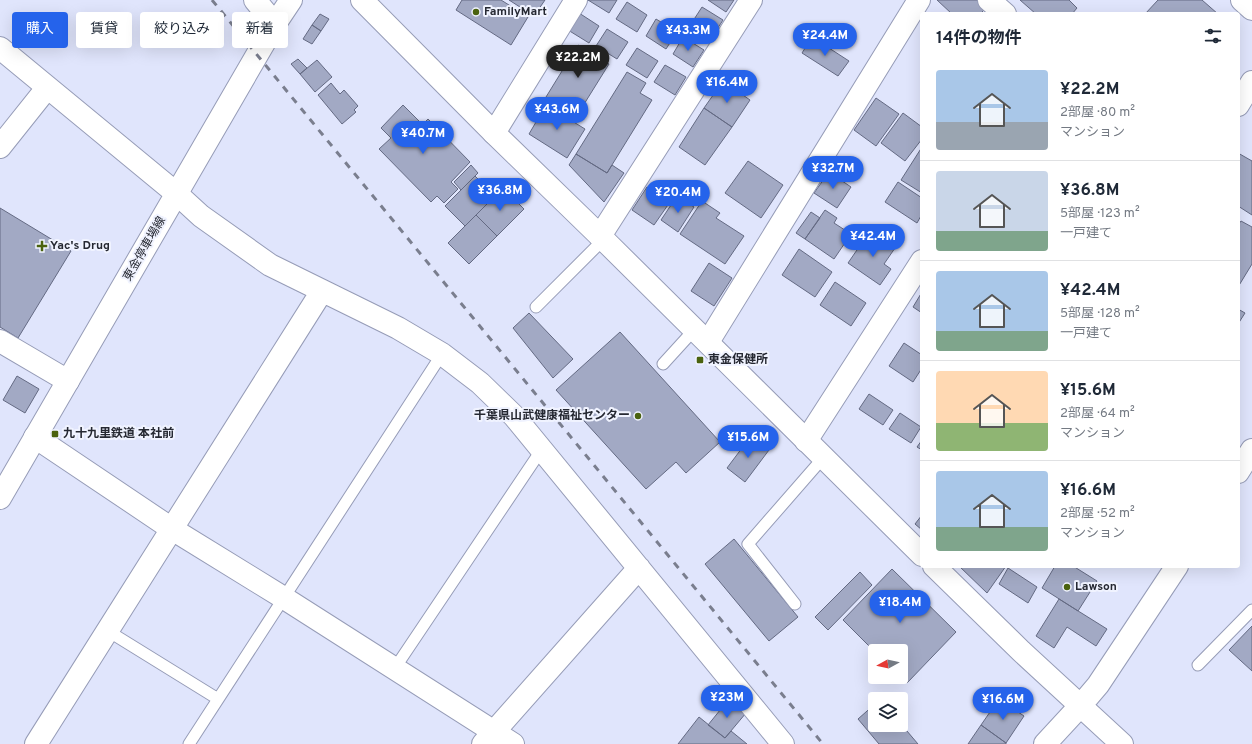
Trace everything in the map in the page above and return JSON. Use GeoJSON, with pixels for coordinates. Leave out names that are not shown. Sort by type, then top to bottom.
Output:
{"type":"FeatureCollection","features":[{"type":"Feature","properties":{"kind":"street"},"geometry":{"type":"LineString","coordinates":[[255,0],[265,12]]}},
{"type":"Feature","properties":{"kind":"street","name":"東金停車場線"},"geometry":{"type":"LineString","coordinates":[[283,12],[291,0]]}},
{"type":"Feature","properties":{"kind":"street"},"geometry":{"type":"LineString","coordinates":[[362,0],[494,133],[602,237],[920,553]]}},
{"type":"Feature","properties":{"kind":"street"},"geometry":{"type":"LineString","coordinates":[[494,133],[576,0]]}},
{"type":"Feature","properties":{"kind":"street"},"geometry":{"type":"LineString","coordinates":[[602,237],[751,0]]}},
{"type":"Feature","properties":{"kind":"street"},"geometry":{"type":"LineString","coordinates":[[701,336],[919,0]]}},
{"type":"Feature","properties":{"kind":"street"},"geometry":{"type":"LineString","coordinates":[[989,0],[1003,12]]}},
{"type":"Feature","properties":{"kind":"street"},"geometry":{"type":"LineString","coordinates":[[1242,0],[1252,9]]}},
{"type":"Feature","properties":{"kind":"street"},"geometry":{"type":"LineString","coordinates":[[0,48],[177,194],[201,216],[270,264],[398,328],[442,354],[480,383],[514,416],[783,744]]}},
{"type":"Feature","properties":{"kind":"street","name":"東金停車場線"},"geometry":{"type":"LineString","coordinates":[[0,498],[261,48]]}},
{"type":"Feature","properties":{"kind":"street"},"geometry":{"type":"LineString","coordinates":[[1240,102],[1252,82]]}},
{"type":"Feature","properties":{"kind":"street"},"geometry":{"type":"LineString","coordinates":[[0,147],[48,88]]}},
{"type":"Feature","properties":{"kind":"street"},"geometry":{"type":"LineString","coordinates":[[806,441],[920,263]]}},
{"type":"Feature","properties":{"kind":"street"},"geometry":{"type":"LineString","coordinates":[[36,744],[322,291]]}},
{"type":"Feature","properties":{"kind":"street"},"geometry":{"type":"LineString","coordinates":[[0,341],[68,381]]}},
{"type":"Feature","properties":{"kind":"street"},"geometry":{"type":"LineString","coordinates":[[35,437],[172,529],[395,668],[488,738],[512,744]]}},
{"type":"Feature","properties":{"kind":"street"},"geometry":{"type":"LineString","coordinates":[[1240,469],[1252,450]]}},
{"type":"Feature","properties":{"kind":"street"},"geometry":{"type":"LineString","coordinates":[[488,738],[639,568]]}},
{"type":"Feature","properties":{"kind":"street"},"geometry":{"type":"LineString","coordinates":[[936,568],[1020,651],[1122,744]]}},
{"type":"Feature","properties":{"kind":"street"},"geometry":{"type":"LineString","coordinates":[[1045,744],[1098,685],[1176,568]]}},
{"type":"Feature","properties":{"kind":"lane"},"geometry":{"type":"LineString","coordinates":[[536,307],[602,237]]}},
{"type":"Feature","properties":{"kind":"lane"},"geometry":{"type":"LineString","coordinates":[[663,364],[701,336]]}},
{"type":"Feature","properties":{"kind":"lane"},"geometry":{"type":"LineString","coordinates":[[189,744],[442,354]]}},
{"type":"Feature","properties":{"kind":"lane"},"geometry":{"type":"LineString","coordinates":[[395,668],[542,450]]}},
{"type":"Feature","properties":{"kind":"lane"},"geometry":{"type":"LineString","coordinates":[[794,604],[748,544],[823,458]]}},
{"type":"Feature","properties":{"kind":"lane"},"geometry":{"type":"LineString","coordinates":[[1198,665],[1252,610]]}},
{"type":"Feature","properties":{"kind":"lane"},"geometry":{"type":"LineString","coordinates":[[108,631],[218,699]]}},
{"type":"Feature","properties":{"kind":"building"},"geometry":{"type":"Polygon","coordinates":[[[462,0],[501,0],[528,17],[511,45],[456,10],[462,0]]]}},
{"type":"Feature","properties":{"kind":"building"},"geometry":{"type":"Polygon","coordinates":[[[509,0],[545,0],[534,16],[509,0]]]}},
{"type":"Feature","properties":{"kind":"building"},"geometry":{"type":"Polygon","coordinates":[[[588,0],[617,0],[609,13],[588,0]]]}},
{"type":"Feature","properties":{"kind":"building"},"geometry":{"type":"Polygon","coordinates":[[[708,0],[734,0],[726,12],[708,0]]]}},
{"type":"Feature","properties":{"kind":"building"},"geometry":{"type":"Polygon","coordinates":[[[937,0],[977,0],[986,8],[982,12],[950,12],[937,0]]]}},
{"type":"Feature","properties":{"kind":"building"},"geometry":{"type":"Polygon","coordinates":[[[1020,0],[1069,0],[1077,8],[1074,12],[1034,12],[1020,0]]]}},
{"type":"Feature","properties":{"kind":"building"},"geometry":{"type":"Polygon","coordinates":[[[1158,0],[1202,0],[1216,12],[1147,12],[1158,0]]]}},
{"type":"Feature","properties":{"kind":"building"},"geometry":{"type":"Polygon","coordinates":[[[627,2],[647,15],[637,32],[616,19],[627,2]]]}},
{"type":"Feature","properties":{"kind":"building"},"geometry":{"type":"Polygon","coordinates":[[[702,7],[723,20],[712,37],[691,24],[702,7]]]}},
{"type":"Feature","properties":{"kind":"building"},"geometry":{"type":"Polygon","coordinates":[[[579,13],[599,26],[589,43],[568,30],[579,13]]]}},
{"type":"Feature","properties":{"kind":"building"},"geometry":{"type":"Polygon","coordinates":[[[320,14],[329,19],[321,31],[312,25],[320,14]]]}},
{"type":"Feature","properties":{"kind":"building"},"geometry":{"type":"Polygon","coordinates":[[[656,19],[677,32],[666,49],[646,36],[656,19]]]}},
{"type":"Feature","properties":{"kind":"building"},"geometry":{"type":"Polygon","coordinates":[[[312,25],[321,31],[312,44],[303,39],[312,25]]]}},
{"type":"Feature","properties":{"kind":"building"},"geometry":{"type":"Polygon","coordinates":[[[607,29],[628,42],[617,59],[596,46],[607,29]]]}},
{"type":"Feature","properties":{"kind":"building"},"geometry":{"type":"Polygon","coordinates":[[[683,37],[704,50],[693,67],[673,54],[683,37]]]}},
{"type":"Feature","properties":{"kind":"building"},"geometry":{"type":"Polygon","coordinates":[[[812,37],[849,61],[838,76],[802,53],[812,37]]]}},
{"type":"Feature","properties":{"kind":"building"},"geometry":{"type":"Polygon","coordinates":[[[578,45],[609,64],[581,109],[571,103],[566,110],[546,97],[578,45]]]}},
{"type":"Feature","properties":{"kind":"building"},"geometry":{"type":"Polygon","coordinates":[[[637,48],[658,61],[647,78],[626,65],[637,48]]]}},
{"type":"Feature","properties":{"kind":"building"},"geometry":{"type":"Polygon","coordinates":[[[298,59],[307,68],[300,74],[291,64],[298,59]]]}},
{"type":"Feature","properties":{"kind":"building"},"geometry":{"type":"Polygon","coordinates":[[[317,60],[332,77],[315,92],[300,74],[317,60]]]}},
{"type":"Feature","properties":{"kind":"building"},"geometry":{"type":"Polygon","coordinates":[[[665,65],[686,77],[675,95],[654,82],[665,65]]]}},
{"type":"Feature","properties":{"kind":"building"},"geometry":{"type":"Polygon","coordinates":[[[627,72],[646,83],[640,93],[652,100],[607,173],[576,154],[627,72]]]}},
{"type":"Feature","properties":{"kind":"building"},"geometry":{"type":"Polygon","coordinates":[[[723,81],[750,100],[732,127],[704,108],[723,81]]]}},
{"type":"Feature","properties":{"kind":"building"},"geometry":{"type":"Polygon","coordinates":[[[331,83],[340,94],[344,90],[358,106],[354,110],[356,112],[342,124],[318,95],[331,83]]]}},
{"type":"Feature","properties":{"kind":"building"},"geometry":{"type":"Polygon","coordinates":[[[876,98],[899,114],[876,146],[854,130],[876,98]]]}},
{"type":"Feature","properties":{"kind":"building"},"geometry":{"type":"Polygon","coordinates":[[[403,105],[419,121],[408,133],[411,136],[428,119],[470,162],[451,182],[458,189],[444,203],[437,196],[431,202],[379,149],[391,138],[381,128],[403,105]]]}},
{"type":"Feature","properties":{"kind":"building"},"geometry":{"type":"Polygon","coordinates":[[[546,105],[585,129],[567,158],[529,134],[546,105]]]}},
{"type":"Feature","properties":{"kind":"building"},"geometry":{"type":"Polygon","coordinates":[[[704,108],[732,127],[705,165],[679,147],[704,108]]]}},
{"type":"Feature","properties":{"kind":"building"},"geometry":{"type":"Polygon","coordinates":[[[903,113],[920,126],[920,142],[905,161],[881,143],[903,113]]]}},
{"type":"Feature","properties":{"kind":"building"},"geometry":{"type":"Polygon","coordinates":[[[920,150],[920,192],[901,180],[920,150]]]}},
{"type":"Feature","properties":{"kind":"building"},"geometry":{"type":"Polygon","coordinates":[[[576,154],[607,173],[612,165],[624,173],[604,202],[569,165],[576,154]]]}},
{"type":"Feature","properties":{"kind":"building"},"geometry":{"type":"Polygon","coordinates":[[[1240,154],[1252,161],[1252,215],[1240,207],[1240,154]]]}},
{"type":"Feature","properties":{"kind":"building"},"geometry":{"type":"Polygon","coordinates":[[[748,161],[783,185],[761,218],[725,193],[748,161]]]}},
{"type":"Feature","properties":{"kind":"building"},"geometry":{"type":"Polygon","coordinates":[[[471,165],[478,173],[461,190],[454,182],[471,165]]]}},
{"type":"Feature","properties":{"kind":"building"},"geometry":{"type":"Polygon","coordinates":[[[829,172],[851,187],[837,208],[814,193],[829,172]]]}},
{"type":"Feature","properties":{"kind":"building"},"geometry":{"type":"Polygon","coordinates":[[[475,176],[495,196],[465,226],[445,206],[475,176]]]}},
{"type":"Feature","properties":{"kind":"building"},"geometry":{"type":"Polygon","coordinates":[[[898,182],[920,197],[920,218],[917,223],[885,202],[898,182]]]}},
{"type":"Feature","properties":{"kind":"building"},"geometry":{"type":"Polygon","coordinates":[[[647,187],[670,202],[654,225],[632,210],[647,187]]]}},
{"type":"Feature","properties":{"kind":"building"},"geometry":{"type":"Polygon","coordinates":[[[503,188],[524,209],[497,236],[476,215],[503,188]]]}},
{"type":"Feature","properties":{"kind":"building"},"geometry":{"type":"Polygon","coordinates":[[[677,196],[694,207],[678,232],[661,220],[677,196]]]}},
{"type":"Feature","properties":{"kind":"building"},"geometry":{"type":"Polygon","coordinates":[[[702,201],[720,213],[716,218],[744,236],[725,264],[680,234],[702,201]]]}},
{"type":"Feature","properties":{"kind":"building"},"geometry":{"type":"Polygon","coordinates":[[[0,208],[71,251],[18,338],[0,327],[0,208]]]}},
{"type":"Feature","properties":{"kind":"building"},"geometry":{"type":"Polygon","coordinates":[[[825,210],[837,218],[834,223],[851,234],[834,259],[805,239],[825,210]]]}},
{"type":"Feature","properties":{"kind":"building"},"geometry":{"type":"Polygon","coordinates":[[[811,212],[820,218],[805,239],[796,233],[811,212]]]}},
{"type":"Feature","properties":{"kind":"building"},"geometry":{"type":"Polygon","coordinates":[[[476,215],[497,236],[469,264],[448,243],[476,215]]]}},
{"type":"Feature","properties":{"kind":"building"},"geometry":{"type":"Polygon","coordinates":[[[1241,221],[1252,227],[1252,264],[1240,284],[1241,221]]]}},
{"type":"Feature","properties":{"kind":"building"},"geometry":{"type":"Polygon","coordinates":[[[870,231],[895,248],[884,264],[891,269],[880,285],[848,263],[870,231]]]}},
{"type":"Feature","properties":{"kind":"building"},"geometry":{"type":"Polygon","coordinates":[[[799,249],[832,272],[815,297],[782,275],[799,249]]]}},
{"type":"Feature","properties":{"kind":"building"},"geometry":{"type":"Polygon","coordinates":[[[709,263],[732,278],[714,306],[691,291],[709,263]]]}},
{"type":"Feature","properties":{"kind":"building"},"geometry":{"type":"Polygon","coordinates":[[[835,282],[866,303],[851,326],[820,305],[835,282]]]}},
{"type":"Feature","properties":{"kind":"building"},"geometry":{"type":"Polygon","coordinates":[[[920,295],[920,312],[913,307],[920,295]]]}},
{"type":"Feature","properties":{"kind":"building"},"geometry":{"type":"Polygon","coordinates":[[[1240,310],[1245,313],[1240,321],[1240,310]]]}},
{"type":"Feature","properties":{"kind":"building"},"geometry":{"type":"Polygon","coordinates":[[[529,313],[573,359],[553,378],[513,328],[529,313]]]}},
{"type":"Feature","properties":{"kind":"building","name":"千葉県山武健康福祉センター"},"geometry":{"type":"Polygon","coordinates":[[[620,332],[720,442],[686,473],[676,462],[646,489],[556,390],[620,332]]]}},
{"type":"Feature","properties":{"kind":"building"},"geometry":{"type":"Polygon","coordinates":[[[904,343],[920,354],[920,371],[913,382],[889,366],[904,343]]]}},
{"type":"Feature","properties":{"kind":"building"},"geometry":{"type":"Polygon","coordinates":[[[17,376],[39,389],[25,413],[3,400],[17,376]]]}},
{"type":"Feature","properties":{"kind":"building"},"geometry":{"type":"Polygon","coordinates":[[[869,394],[893,410],[883,425],[859,409],[869,394]]]}},
{"type":"Feature","properties":{"kind":"building"},"geometry":{"type":"Polygon","coordinates":[[[900,413],[920,426],[911,443],[889,429],[900,413]]]}},
{"type":"Feature","properties":{"kind":"building"},"geometry":{"type":"Polygon","coordinates":[[[751,436],[769,450],[745,482],[727,468],[751,436]]]}},
{"type":"Feature","properties":{"kind":"building"},"geometry":{"type":"Polygon","coordinates":[[[920,518],[920,528],[915,524],[920,518]]]}},
{"type":"Feature","properties":{"kind":"building"},"geometry":{"type":"Polygon","coordinates":[[[734,539],[798,617],[769,641],[705,564],[734,539]]]}},
{"type":"Feature","properties":{"kind":"building"},"geometry":{"type":"Polygon","coordinates":[[[961,568],[1005,568],[987,593],[961,568]]]}},
{"type":"Feature","properties":{"kind":"building"},"geometry":{"type":"Polygon","coordinates":[[[1008,568],[1037,587],[1028,603],[999,584],[1008,568]]]}},
{"type":"Feature","properties":{"kind":"building"},"geometry":{"type":"Polygon","coordinates":[[[1054,568],[1076,568],[1097,581],[1078,611],[1042,588],[1054,568]]]}},
{"type":"Feature","properties":{"kind":"building"},"geometry":{"type":"Polygon","coordinates":[[[892,569],[956,632],[908,682],[908,644],[868,645],[843,620],[892,569]]]}},
{"type":"Feature","properties":{"kind":"building"},"geometry":{"type":"Polygon","coordinates":[[[860,572],[872,585],[828,630],[815,617],[860,572]]]}},
{"type":"Feature","properties":{"kind":"building"},"geometry":{"type":"Polygon","coordinates":[[[1059,599],[1107,629],[1096,646],[1067,627],[1054,648],[1036,636],[1059,599]]]}},
{"type":"Feature","properties":{"kind":"building"},"geometry":{"type":"Polygon","coordinates":[[[1252,626],[1252,671],[1229,650],[1252,626]]]}},
{"type":"Feature","properties":{"kind":"building"},"geometry":{"type":"Polygon","coordinates":[[[729,699],[746,713],[725,738],[708,725],[729,699]]]}},
{"type":"Feature","properties":{"kind":"building"},"geometry":{"type":"Polygon","coordinates":[[[999,699],[1024,716],[1006,743],[981,725],[999,699]]]}},
{"type":"Feature","properties":{"kind":"building"},"geometry":{"type":"Polygon","coordinates":[[[868,710],[868,731],[858,719],[868,710]]]}},
{"type":"Feature","properties":{"kind":"building"},"geometry":{"type":"Polygon","coordinates":[[[699,717],[725,738],[731,731],[747,744],[678,744],[699,717]]]}},
{"type":"Feature","properties":{"kind":"building"},"geometry":{"type":"Polygon","coordinates":[[[981,725],[1006,743],[1006,744],[968,744],[981,725]]]}},
{"type":"Feature","properties":{"kind":"building"},"geometry":{"type":"Polygon","coordinates":[[[869,732],[908,732],[918,744],[879,744],[869,732]]]}},
{"type":"Feature","properties":{"kind":"railway"},"geometry":{"type":"LineString","coordinates":[[212,0],[823,744]]}},
{"type":"Feature","properties":{"kind":"place","name":"FamilyMart"},"geometry":{"type":"Point","coordinates":[476,12]}},
{"type":"Feature","properties":{"kind":"place","name":"Yac's Drug"},"geometry":{"type":"Point","coordinates":[42,246]}},
{"type":"Feature","properties":{"kind":"place","name":"東金保健所"},"geometry":{"type":"Point","coordinates":[700,360]}},
{"type":"Feature","properties":{"kind":"place","name":"千葉県山武健康福祉センター"},"geometry":{"type":"Point","coordinates":[638,416]}},
{"type":"Feature","properties":{"kind":"place","name":"九十九里鉄道 本社前"},"geometry":{"type":"Point","coordinates":[55,434]}},
{"type":"Feature","properties":{"kind":"place","name":"Lawson"},"geometry":{"type":"Point","coordinates":[1067,587]}}]}
